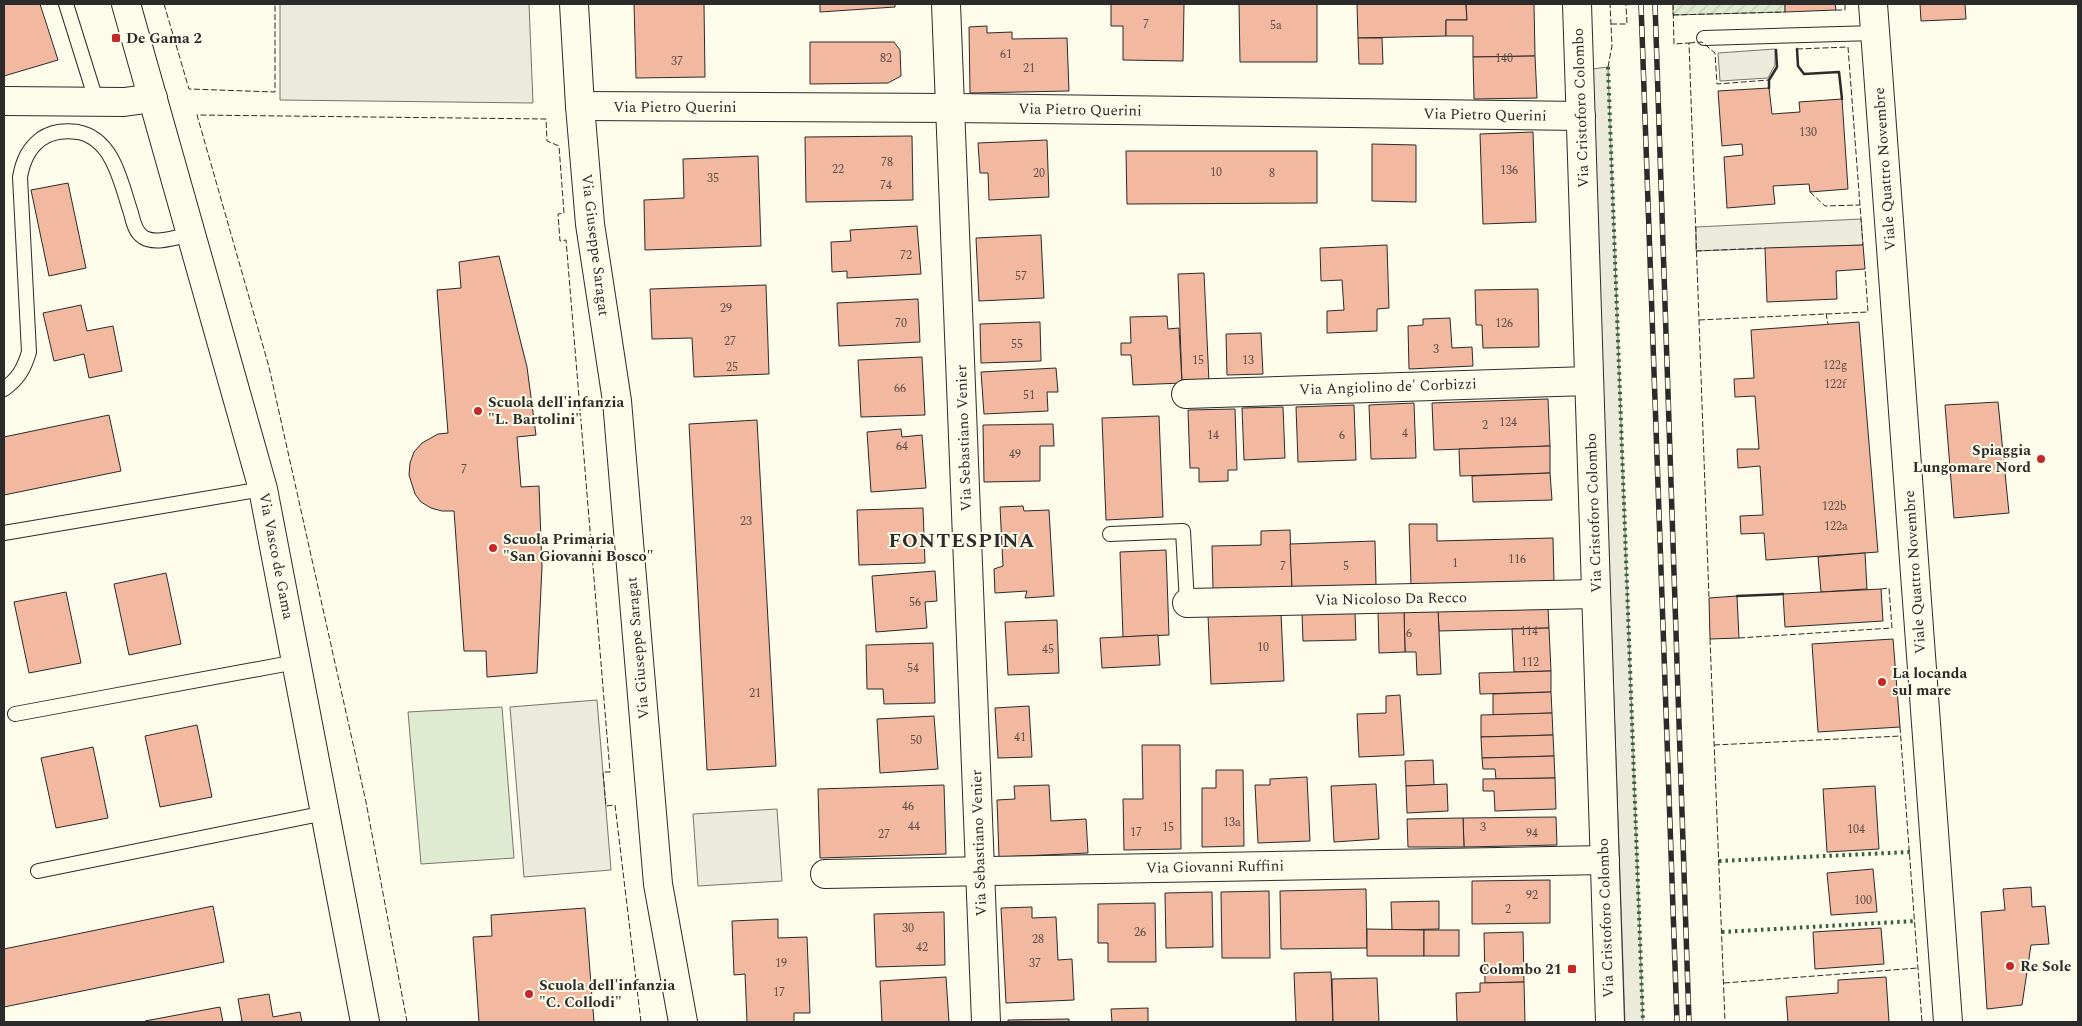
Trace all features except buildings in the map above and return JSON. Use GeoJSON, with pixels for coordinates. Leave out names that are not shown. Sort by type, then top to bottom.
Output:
{"type":"FeatureCollection","features":[{"type":"Feature","properties":{"kind":"street","name":"Via Vasco de Gama"},"geometry":{"type":"LineString","coordinates":[[126,4],[263,489],[365,1022]]}},
{"type":"Feature","properties":{"kind":"street","name":"Via Giuseppe Saragat"},"geometry":{"type":"LineString","coordinates":[[574,4],[590,224],[617,401],[658,884],[683,1022]]}},
{"type":"Feature","properties":{"kind":"street","name":"Via Sebastiano Venier"},"geometry":{"type":"LineString","coordinates":[[946,4],[986,1022]]}},
{"type":"Feature","properties":{"kind":"street","name":"Via Cristoforo Colombo"},"geometry":{"type":"LineString","coordinates":[[1577,4],[1610,1022]]}},
{"type":"Feature","properties":{"kind":"street","name":"Viale Quattro Novembre"},"geometry":{"type":"LineString","coordinates":[[1873,4],[1948,1022]]}},
{"type":"Feature","properties":{"kind":"street"},"geometry":{"type":"LineString","coordinates":[[4,101],[97,103],[153,98]]}},
{"type":"Feature","properties":{"kind":"street","name":"Via Pietro Querini"},"geometry":{"type":"LineString","coordinates":[[580,106],[951,108],[1581,116]]}},
{"type":"Feature","properties":{"kind":"street","name":"Via Angiolino de' Corbizzi"},"geometry":{"type":"LineString","coordinates":[[1186,394],[1590,381]]}},
{"type":"Feature","properties":{"kind":"street","name":"Via Nicoloso Da Recco"},"geometry":{"type":"LineString","coordinates":[[1187,603],[1596,594]]}},
{"type":"Feature","properties":{"kind":"street","name":"Via Giovanni Ruffini"},"geometry":{"type":"LineString","coordinates":[[825,874],[1604,860]]}},
{"type":"Feature","properties":{"kind":"lane"},"geometry":{"type":"LineString","coordinates":[[66,4],[97,103]]}},
{"type":"Feature","properties":{"kind":"lane"},"geometry":{"type":"LineString","coordinates":[[1704,38],[1875,33]]}},
{"type":"Feature","properties":{"kind":"lane"},"geometry":{"type":"LineString","coordinates":[[4,389],[15,381],[24,368],[28,352],[20,177],[22,164],[27,153],[35,143],[45,136],[58,131],[78,132],[92,137],[108,152],[138,233],[150,239],[162,240],[191,234]]}},
{"type":"Feature","properties":{"kind":"lane"},"geometry":{"type":"LineString","coordinates":[[4,534],[263,489]]}},
{"type":"Feature","properties":{"kind":"lane"},"geometry":{"type":"LineString","coordinates":[[1110,534],[1183,531],[1187,603]]}},
{"type":"Feature","properties":{"kind":"lane"},"geometry":{"type":"LineString","coordinates":[[15,714],[296,662]]}},
{"type":"Feature","properties":{"kind":"lane"},"geometry":{"type":"LineString","coordinates":[[38,871],[325,813]]}},
{"type":"Feature","properties":{"kind":"green space"},"geometry":{"type":"Polygon","coordinates":[[[1673,4],[1785,4],[1785,12],[1673,15],[1673,4]]]}},
{"type":"Feature","properties":{"kind":"green space"},"geometry":{"type":"Polygon","coordinates":[[[502,707],[514,858],[421,864],[408,712],[502,707]]]}},
{"type":"Feature","properties":{"kind":"shaded area"},"geometry":{"type":"Polygon","coordinates":[[[280,4],[529,4],[533,103],[280,100],[280,4]]]}},
{"type":"Feature","properties":{"kind":"shaded area"},"geometry":{"type":"Polygon","coordinates":[[[1775,49],[1775,65],[1768,78],[1720,81],[1718,53],[1775,49]]]}},
{"type":"Feature","properties":{"kind":"shaded area"},"geometry":{"type":"Polygon","coordinates":[[[1608,67],[1643,1022],[1625,1022],[1592,69],[1608,67]]]}},
{"type":"Feature","properties":{"kind":"shaded area"},"geometry":{"type":"Polygon","coordinates":[[[1861,219],[1863,245],[1696,251],[1696,227],[1861,219]]]}},
{"type":"Feature","properties":{"kind":"shaded area"},"geometry":{"type":"Polygon","coordinates":[[[597,700],[611,870],[524,877],[510,707],[597,700]]]}},
{"type":"Feature","properties":{"kind":"shaded area"},"geometry":{"type":"Polygon","coordinates":[[[777,809],[782,881],[698,886],[693,814],[777,809]]]}},
{"type":"Feature","properties":{"kind":"railway"},"geometry":{"type":"LineString","coordinates":[[1641,4],[1677,1022]]}},
{"type":"Feature","properties":{"kind":"railway"},"geometry":{"type":"LineString","coordinates":[[1655,4],[1689,1022]]}},
{"type":"Feature","properties":{"kind":"hedge"},"geometry":{"type":"LineString","coordinates":[[1608,67],[1643,1022]]}},
{"type":"Feature","properties":{"kind":"hedge"},"geometry":{"type":"LineString","coordinates":[[1719,861],[1910,852]]}},
{"type":"Feature","properties":{"kind":"hedge"},"geometry":{"type":"LineString","coordinates":[[1722,932],[1915,921]]}},
{"type":"Feature","properties":{"kind":"fence"},"geometry":{"type":"LineString","coordinates":[[164,4],[189,89],[275,92],[275,4]]}},
{"type":"Feature","properties":{"kind":"fence"},"geometry":{"type":"LineString","coordinates":[[1608,67],[1612,46],[1610,4]]}},
{"type":"Feature","properties":{"kind":"fence"},"geometry":{"type":"LineString","coordinates":[[1611,24],[1627,24],[1626,4]]}},
{"type":"Feature","properties":{"kind":"fence"},"geometry":{"type":"LineString","coordinates":[[1673,4],[1674,44],[1689,43],[1709,598]]}},
{"type":"Feature","properties":{"kind":"fence"},"geometry":{"type":"LineString","coordinates":[[1836,10],[1845,10],[1845,4]]}},
{"type":"Feature","properties":{"kind":"fence"},"geometry":{"type":"LineString","coordinates":[[1673,15],[1785,12]]}},
{"type":"Feature","properties":{"kind":"fence"},"geometry":{"type":"LineString","coordinates":[[1689,43],[1702,42],[1715,53],[1717,84],[1769,80]]}},
{"type":"Feature","properties":{"kind":"fence"},"geometry":{"type":"LineString","coordinates":[[1797,49],[1848,47],[1863,245]]}},
{"type":"Feature","properties":{"kind":"fence"},"geometry":{"type":"LineString","coordinates":[[407,1022],[366,802],[269,367],[197,115],[546,119],[547,141],[559,146],[564,213],[558,214],[560,241],[566,240],[610,772],[603,772],[606,806],[615,805],[641,1022]]}},
{"type":"Feature","properties":{"kind":"fence"},"geometry":{"type":"LineString","coordinates":[[1810,192],[1825,206],[1860,205]]}},
{"type":"Feature","properties":{"kind":"fence"},"geometry":{"type":"LineString","coordinates":[[1696,251],[1765,248]]}},
{"type":"Feature","properties":{"kind":"fence"},"geometry":{"type":"LineString","coordinates":[[1699,320],[1868,312],[1865,269]]}},
{"type":"Feature","properties":{"kind":"fence"},"geometry":{"type":"LineString","coordinates":[[1826,313],[1828,324]]}},
{"type":"Feature","properties":{"kind":"fence"},"geometry":{"type":"LineString","coordinates":[[1739,638],[1892,628],[1889,588],[1881,589]]}},
{"type":"Feature","properties":{"kind":"fence"},"geometry":{"type":"LineString","coordinates":[[1710,639],[1725,1022]]}},
{"type":"Feature","properties":{"kind":"fence"},"geometry":{"type":"LineString","coordinates":[[1900,727],[1922,1022]]}},
{"type":"Feature","properties":{"kind":"fence"},"geometry":{"type":"LineString","coordinates":[[1714,745],[1901,736]]}},
{"type":"Feature","properties":{"kind":"fence"},"geometry":{"type":"LineString","coordinates":[[1724,983],[1918,968]]}},
{"type":"Feature","properties":{"kind":"wall"},"geometry":{"type":"LineString","coordinates":[[1797,49],[1798,66],[1804,74],[1839,72],[1842,99]]}},
{"type":"Feature","properties":{"kind":"wall"},"geometry":{"type":"LineString","coordinates":[[1769,88],[1769,80],[1777,67],[1776,50]]}},
{"type":"Feature","properties":{"kind":"wall"},"geometry":{"type":"LineString","coordinates":[[1737,596],[1783,594]]}},
{"type":"Feature","properties":{"kind":"place","name":"De Gama 2"},"geometry":{"type":"Point","coordinates":[116,38]}},
{"type":"Feature","properties":{"kind":"place","name":"Scuola dell'infanzia \"L. Bartolini\""},"geometry":{"type":"Point","coordinates":[478,411]}},
{"type":"Feature","properties":{"kind":"place","name":"Spiaggia Lungomare Nord"},"geometry":{"type":"Point","coordinates":[2041,459]}},
{"type":"Feature","properties":{"kind":"place","name":"Scuola Primaria \"San Giovanni Bosco\""},"geometry":{"type":"Point","coordinates":[493,548]}},
{"type":"Feature","properties":{"kind":"place","name":"La locanda sul mare"},"geometry":{"type":"Point","coordinates":[1882,682]}},
{"type":"Feature","properties":{"kind":"place","name":"Re Sole"},"geometry":{"type":"Point","coordinates":[2010,966]}},
{"type":"Feature","properties":{"kind":"place","name":"Colombo 21"},"geometry":{"type":"Point","coordinates":[1572,969]}},
{"type":"Feature","properties":{"kind":"place","name":"Scuola dell'infanzia \"C. Collodi\""},"geometry":{"type":"Point","coordinates":[529,994]}},
{"type":"Feature","properties":{"kind":"district","name":"FONTESPINA"},"geometry":{"type":"Point","coordinates":[962,541]}}]}
